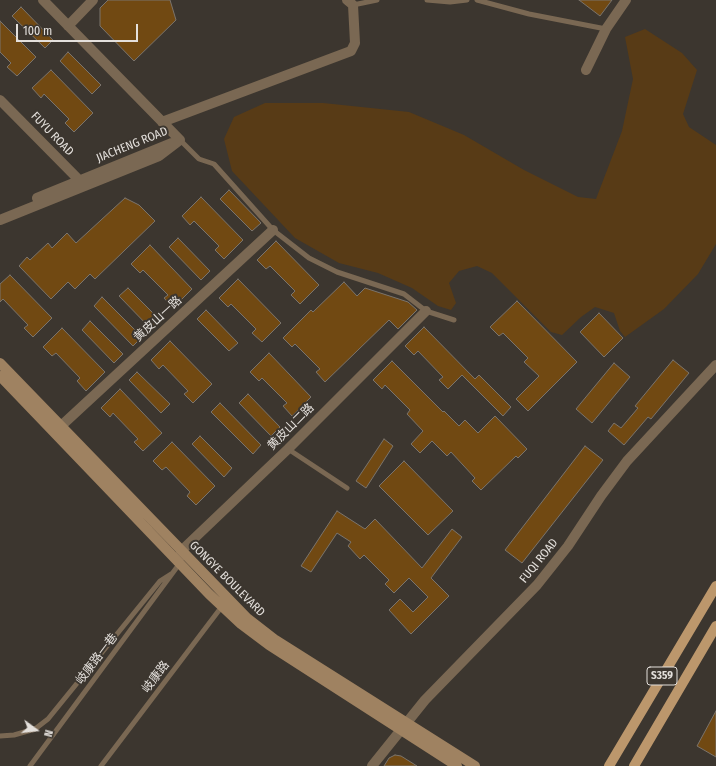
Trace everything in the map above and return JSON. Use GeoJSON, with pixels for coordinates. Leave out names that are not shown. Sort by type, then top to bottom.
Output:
{"type":"FeatureCollection","features":[{"type":"Feature","properties":{"kind":"main road","name":"S359"},"geometry":{"type":"LineString","coordinates":[[609,766],[716,586]]}},
{"type":"Feature","properties":{"kind":"main road","name":"S359"},"geometry":{"type":"LineString","coordinates":[[635,765],[716,626]]}},
{"type":"Feature","properties":{"kind":"street"},"geometry":{"type":"LineString","coordinates":[[43,0],[180,140]]}},
{"type":"Feature","properties":{"kind":"street"},"geometry":{"type":"LineString","coordinates":[[68,26],[93,0]]}},
{"type":"Feature","properties":{"kind":"street"},"geometry":{"type":"LineString","coordinates":[[586,70],[606,29],[626,0]]}},
{"type":"Feature","properties":{"kind":"street"},"geometry":{"type":"LineString","coordinates":[[162,122],[351,51],[355,42],[350,3]]}},
{"type":"Feature","properties":{"kind":"street","name":"FUYU ROAD"},"geometry":{"type":"LineString","coordinates":[[0,100],[82,184]]}},
{"type":"Feature","properties":{"kind":"street","name":"JIACHENG ROAD"},"geometry":{"type":"LineString","coordinates":[[0,220],[180,140]]}},
{"type":"Feature","properties":{"kind":"street","name":"JIACHENG ROAD"},"geometry":{"type":"LineString","coordinates":[[0,213],[82,184]]}},
{"type":"Feature","properties":{"kind":"street","name":"黄皮山一路"},"geometry":{"type":"LineString","coordinates":[[61,426],[274,230]]}},
{"type":"Feature","properties":{"kind":"street","name":"黄皮山二路"},"geometry":{"type":"LineString","coordinates":[[181,551],[288,449],[426,311]]}},
{"type":"Feature","properties":{"kind":"street","name":"GONGYE BOULEVARD"},"geometry":{"type":"LineString","coordinates":[[0,363],[181,551],[241,624],[269,645],[404,726],[475,766]]}},
{"type":"Feature","properties":{"kind":"street","name":"FUQI ROAD"},"geometry":{"type":"LineString","coordinates":[[372,766],[440,684],[537,585],[568,546],[601,496],[627,461],[716,365]]}},
{"type":"Feature","properties":{"kind":"street","name":"GONGYE BOULEVARD"},"geometry":{"type":"LineString","coordinates":[[0,376],[177,567],[225,604]]}},
{"type":"Feature","properties":{"kind":"street"},"geometry":{"type":"LineString","coordinates":[[177,567],[181,551]]}},
{"type":"Feature","properties":{"kind":"street","name":"GONGYE BOULEVARD"},"geometry":{"type":"LineString","coordinates":[[404,726],[457,766]]}},
{"type":"Feature","properties":{"kind":"lane"},"geometry":{"type":"LineString","coordinates":[[350,3],[377,0]]}},
{"type":"Feature","properties":{"kind":"lane"},"geometry":{"type":"LineString","coordinates":[[427,0],[450,2],[467,0]]}},
{"type":"Feature","properties":{"kind":"lane"},"geometry":{"type":"LineString","coordinates":[[477,0],[529,14],[606,29]]}},
{"type":"Feature","properties":{"kind":"lane"},"geometry":{"type":"LineString","coordinates":[[180,140],[200,159],[214,164],[274,230],[309,258],[337,272],[404,294],[426,311],[454,320]]}},
{"type":"Feature","properties":{"kind":"lane"},"geometry":{"type":"LineString","coordinates":[[288,449],[347,488]]}},
{"type":"Feature","properties":{"kind":"lane"},"geometry":{"type":"LineString","coordinates":[[0,736],[35,729],[48,719],[160,582],[177,567]]}},
{"type":"Feature","properties":{"kind":"lane","name":"岐康路一巷"},"geometry":{"type":"LineString","coordinates":[[30,766],[177,567]]}},
{"type":"Feature","properties":{"kind":"lane","name":"岐康路"},"geometry":{"type":"LineString","coordinates":[[101,766],[225,604]]}},
{"type":"Feature","properties":{"kind":"shaded area"},"geometry":{"type":"Polygon","coordinates":[[[645,29],[682,53],[697,70],[683,114],[689,127],[716,145],[716,244],[698,274],[664,309],[625,337],[620,331],[614,313],[595,307],[581,317],[562,335],[551,332],[492,273],[477,266],[459,271],[449,283],[456,303],[451,310],[438,306],[412,288],[378,273],[339,263],[295,238],[232,171],[224,139],[234,117],[265,103],[323,103],[409,112],[464,135],[524,170],[578,197],[596,199],[622,131],[633,79],[625,37],[645,29]]]}},
{"type":"Feature","properties":{"kind":"building"},"geometry":{"type":"Polygon","coordinates":[[[108,0],[170,0],[176,20],[134,61],[100,26],[100,8],[108,0]]]}},
{"type":"Feature","properties":{"kind":"building"},"geometry":{"type":"Polygon","coordinates":[[[579,0],[612,0],[600,16],[579,0]]]}},
{"type":"Feature","properties":{"kind":"building"},"geometry":{"type":"Polygon","coordinates":[[[21,7],[53,40],[45,48],[12,16],[21,7]]]}},
{"type":"Feature","properties":{"kind":"building"},"geometry":{"type":"Polygon","coordinates":[[[0,21],[36,57],[17,76],[7,67],[11,63],[0,52],[0,21]]]}},
{"type":"Feature","properties":{"kind":"building"},"geometry":{"type":"Polygon","coordinates":[[[68,52],[101,85],[92,94],[60,61],[68,52]]]}},
{"type":"Feature","properties":{"kind":"building"},"geometry":{"type":"Polygon","coordinates":[[[51,70],[93,113],[74,132],[65,123],[69,119],[44,94],[41,98],[32,88],[51,70]]]}},
{"type":"Feature","properties":{"kind":"building"},"geometry":{"type":"Polygon","coordinates":[[[229,190],[261,223],[252,231],[220,199],[229,190]]]}},
{"type":"Feature","properties":{"kind":"building"},"geometry":{"type":"Polygon","coordinates":[[[201,197],[243,240],[224,259],[215,250],[219,246],[194,221],[190,225],[182,216],[201,197]]]}},
{"type":"Feature","properties":{"kind":"building"},"geometry":{"type":"Polygon","coordinates":[[[125,198],[139,205],[155,221],[95,279],[90,274],[75,289],[68,282],[51,299],[19,266],[27,257],[30,260],[48,243],[52,248],[67,233],[76,243],[125,198]]]}},
{"type":"Feature","properties":{"kind":"building"},"geometry":{"type":"Polygon","coordinates":[[[178,238],[210,271],[201,280],[169,247],[178,238]]]}},
{"type":"Feature","properties":{"kind":"building"},"geometry":{"type":"Polygon","coordinates":[[[276,241],[319,285],[300,304],[291,295],[295,291],[270,266],[266,269],[257,260],[276,241]]]}},
{"type":"Feature","properties":{"kind":"building"},"geometry":{"type":"Polygon","coordinates":[[[150,245],[192,289],[173,308],[164,298],[168,295],[143,270],[140,273],[131,264],[150,245]]]}},
{"type":"Feature","properties":{"kind":"building"},"geometry":{"type":"Polygon","coordinates":[[[10,275],[52,318],[33,337],[24,328],[28,325],[3,299],[0,302],[0,284],[10,275]]]}},
{"type":"Feature","properties":{"kind":"building"},"geometry":{"type":"Polygon","coordinates":[[[238,279],[281,323],[262,342],[252,333],[256,329],[231,304],[228,307],[219,298],[238,279]]]}},
{"type":"Feature","properties":{"kind":"building"},"geometry":{"type":"Polygon","coordinates":[[[344,282],[357,296],[365,288],[408,302],[417,310],[398,329],[389,320],[325,382],[316,372],[320,369],[295,344],[292,347],[283,338],[311,310],[313,312],[344,282]]]}},
{"type":"Feature","properties":{"kind":"building"},"geometry":{"type":"Polygon","coordinates":[[[128,288],[160,320],[151,329],[119,296],[128,288]]]}},
{"type":"Feature","properties":{"kind":"building"},"geometry":{"type":"Polygon","coordinates":[[[102,297],[142,337],[133,346],[94,306],[102,297]]]}},
{"type":"Feature","properties":{"kind":"building"},"geometry":{"type":"Polygon","coordinates":[[[517,301],[577,362],[528,411],[516,399],[539,376],[524,362],[528,358],[503,333],[499,336],[490,327],[517,301]]]}},
{"type":"Feature","properties":{"kind":"building"},"geometry":{"type":"Polygon","coordinates":[[[206,310],[238,343],[229,351],[197,319],[206,310]]]}},
{"type":"Feature","properties":{"kind":"building"},"geometry":{"type":"Polygon","coordinates":[[[599,313],[623,338],[604,357],[580,332],[599,313]]]}},
{"type":"Feature","properties":{"kind":"building"},"geometry":{"type":"Polygon","coordinates":[[[90,321],[123,354],[114,363],[82,330],[90,321]]]}},
{"type":"Feature","properties":{"kind":"building"},"geometry":{"type":"Polygon","coordinates":[[[424,327],[475,379],[479,375],[511,407],[503,416],[462,375],[448,389],[439,380],[443,377],[418,351],[414,355],[405,346],[424,327]]]}},
{"type":"Feature","properties":{"kind":"building"},"geometry":{"type":"Polygon","coordinates":[[[62,328],[105,372],[86,391],[77,381],[80,378],[56,353],[52,356],[43,347],[62,328]]]}},
{"type":"Feature","properties":{"kind":"building"},"geometry":{"type":"Polygon","coordinates":[[[170,341],[212,384],[193,403],[184,394],[188,391],[163,365],[159,369],[151,360],[170,341]]]}},
{"type":"Feature","properties":{"kind":"building"},"geometry":{"type":"Polygon","coordinates":[[[269,353],[311,397],[292,416],[283,406],[287,403],[262,378],[259,381],[250,372],[269,353]]]}},
{"type":"Feature","properties":{"kind":"building"},"geometry":{"type":"Polygon","coordinates":[[[673,360],[689,373],[651,419],[648,417],[624,445],[608,431],[614,423],[621,428],[638,408],[635,406],[673,360]]]}},
{"type":"Feature","properties":{"kind":"building"},"geometry":{"type":"Polygon","coordinates":[[[392,361],[459,426],[465,420],[478,433],[495,416],[527,449],[518,458],[516,456],[481,490],[472,481],[475,478],[451,452],[447,456],[432,441],[420,453],[411,444],[423,431],[407,414],[410,410],[385,385],[382,389],[373,380],[392,361]]]}},
{"type":"Feature","properties":{"kind":"building"},"geometry":{"type":"Polygon","coordinates":[[[614,363],[630,377],[592,423],[576,409],[614,363]]]}},
{"type":"Feature","properties":{"kind":"building"},"geometry":{"type":"Polygon","coordinates":[[[137,372],[170,404],[161,413],[129,380],[137,372]]]}},
{"type":"Feature","properties":{"kind":"building"},"geometry":{"type":"Polygon","coordinates":[[[120,389],[162,433],[143,451],[134,442],[138,439],[113,413],[110,417],[101,408],[120,389]]]}},
{"type":"Feature","properties":{"kind":"building"},"geometry":{"type":"Polygon","coordinates":[[[248,394],[280,427],[271,436],[239,403],[248,394]]]}},
{"type":"Feature","properties":{"kind":"building"},"geometry":{"type":"Polygon","coordinates":[[[220,403],[261,445],[253,454],[211,412],[220,403]]]}},
{"type":"Feature","properties":{"kind":"building"},"geometry":{"type":"Polygon","coordinates":[[[200,436],[232,468],[224,477],[192,444],[200,436]]]}},
{"type":"Feature","properties":{"kind":"building"},"geometry":{"type":"Polygon","coordinates":[[[384,439],[393,446],[366,488],[356,481],[384,439]]]}},
{"type":"Feature","properties":{"kind":"building"},"geometry":{"type":"Polygon","coordinates":[[[172,442],[215,486],[196,505],[187,496],[190,492],[166,467],[162,470],[153,461],[172,442]]]}},
{"type":"Feature","properties":{"kind":"building"},"geometry":{"type":"Polygon","coordinates":[[[585,446],[603,460],[522,563],[505,550],[585,446]]]}},
{"type":"Feature","properties":{"kind":"building"},"geometry":{"type":"Polygon","coordinates":[[[404,461],[453,511],[428,535],[379,486],[404,461]]]}},
{"type":"Feature","properties":{"kind":"building"},"geometry":{"type":"Polygon","coordinates":[[[337,511],[365,529],[375,519],[422,568],[452,529],[462,537],[431,578],[449,596],[411,634],[389,610],[400,599],[413,612],[428,597],[409,578],[394,593],[385,584],[389,580],[364,555],[360,559],[348,546],[351,542],[337,533],[311,572],[301,566],[337,511]]]}},
{"type":"Feature","properties":{"kind":"building"},"geometry":{"type":"Polygon","coordinates":[[[716,711],[716,757],[697,746],[716,711]]]}},
{"type":"Feature","properties":{"kind":"building"},"geometry":{"type":"Polygon","coordinates":[[[395,755],[401,756],[417,766],[384,766],[389,758],[395,755]]]}}]}
